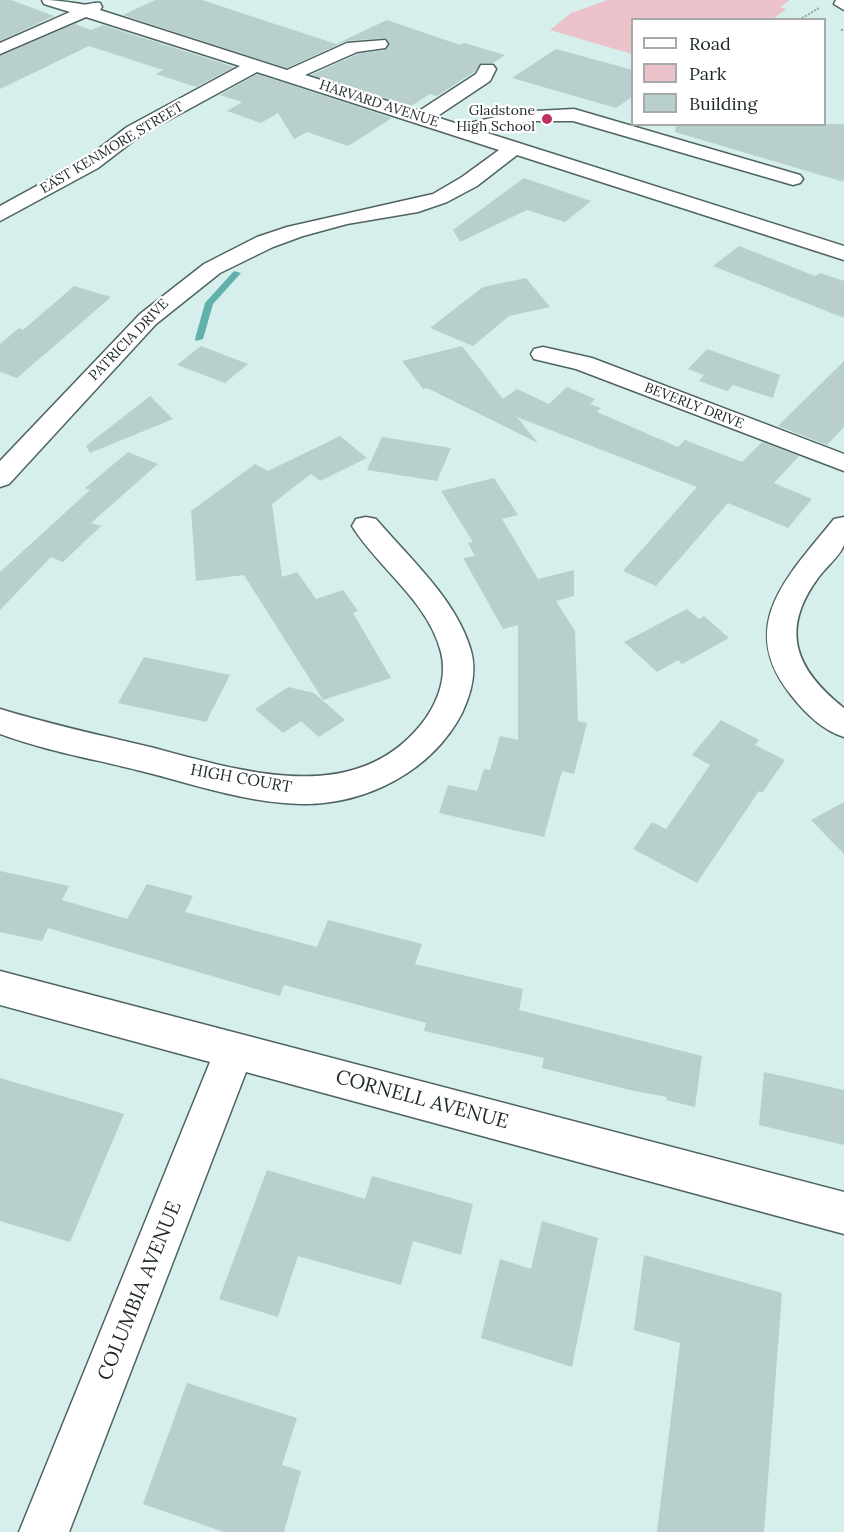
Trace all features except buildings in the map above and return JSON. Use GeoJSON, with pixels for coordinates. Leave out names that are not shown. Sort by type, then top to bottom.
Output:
{"type":"FeatureCollection","features":[{"type":"Feature","properties":{"kind":"street","name":"HARVARD AVENUE"},"geometry":{"type":"LineString","coordinates":[[50,0],[844,253]]}},
{"type":"Feature","properties":{"kind":"street"},"geometry":{"type":"LineString","coordinates":[[0,49],[109,0]]}},
{"type":"Feature","properties":{"kind":"street"},"geometry":{"type":"LineString","coordinates":[[844,0],[842,4],[844,5]]}},
{"type":"Feature","properties":{"kind":"street"},"geometry":{"type":"LineString","coordinates":[[290,75],[353,47],[379,44]]}},
{"type":"Feature","properties":{"kind":"street","name":"EAST KENMORE STREET"},"geometry":{"type":"LineString","coordinates":[[0,215],[91,164],[134,132],[256,64]]}},
{"type":"Feature","properties":{"kind":"street"},"geometry":{"type":"LineString","coordinates":[[422,118],[484,77],[487,69]]}},
{"type":"Feature","properties":{"kind":"street"},"geometry":{"type":"LineString","coordinates":[[375,102],[408,94],[443,104]]}},
{"type":"Feature","properties":{"kind":"street"},"geometry":{"type":"LineString","coordinates":[[463,130],[488,122],[556,113],[573,115],[793,179]]}},
{"type":"Feature","properties":{"kind":"street","name":"PATRICIA DRIVE"},"geometry":{"type":"LineString","coordinates":[[0,478],[141,325],[166,300],[193,280],[239,254],[290,233],[347,218],[412,207],[442,197],[465,185],[515,147]]}},
{"type":"Feature","properties":{"kind":"street","name":"BEVERLY DRIVE"},"geometry":{"type":"LineString","coordinates":[[543,354],[583,363],[844,464]]}},
{"type":"Feature","properties":{"kind":"street","name":"HIGH COURT"},"geometry":{"type":"LineString","coordinates":[[5,723],[208,775],[285,790],[317,789],[348,784],[380,772],[405,759],[431,736],[450,709],[458,679],[456,650],[442,620],[366,526]]}},
{"type":"Feature","properties":{"kind":"street"},"geometry":{"type":"LineString","coordinates":[[844,526],[791,596],[780,634],[783,655],[799,682],[812,698],[844,725]]}},
{"type":"Feature","properties":{"kind":"street","name":"CORNELL AVENUE"},"geometry":{"type":"LineString","coordinates":[[0,988],[844,1213]]}},
{"type":"Feature","properties":{"kind":"street","name":"COLUMBIA AVENUE"},"geometry":{"type":"LineString","coordinates":[[44,1532],[235,1050]]}},
{"type":"Feature","properties":{"kind":"path"},"geometry":{"type":"LineString","coordinates":[[802,18],[822,6]]}},
{"type":"Feature","properties":{"kind":"green space"},"geometry":{"type":"Polygon","coordinates":[[[608,0],[790,0],[780,7],[786,9],[774,18],[631,18],[631,54],[550,30],[571,13],[608,0]]]}},
{"type":"Feature","properties":{"kind":"waterway"},"geometry":{"type":"LineString","coordinates":[[199,339],[209,303],[237,273]]}},
{"type":"Feature","properties":{"kind":"place","name":"Gladstone High School"},"geometry":{"type":"Point","coordinates":[547,119]}}]}
